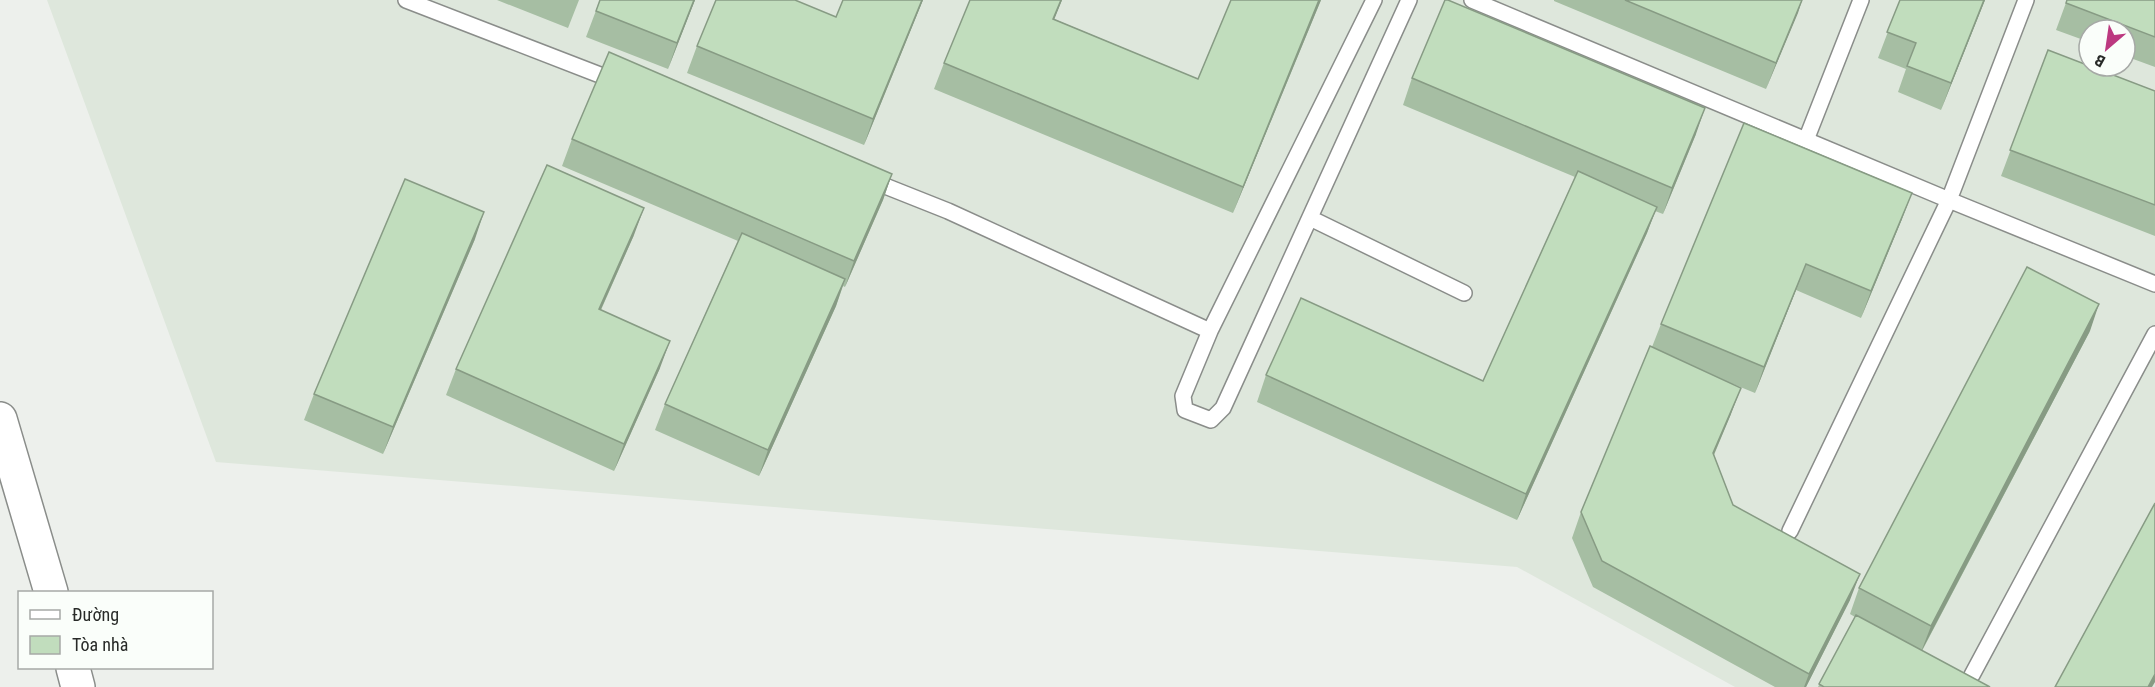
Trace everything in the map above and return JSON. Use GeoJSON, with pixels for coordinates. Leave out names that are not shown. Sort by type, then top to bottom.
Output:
{"type":"FeatureCollection","features":[{"type":"Feature","properties":{"kind":"street"},"geometry":{"type":"LineString","coordinates":[[0,419],[51,591]]}},
{"type":"Feature","properties":{"kind":"street"},"geometry":{"type":"LineString","coordinates":[[73,669],[78,687]]}},
{"type":"Feature","properties":{"kind":"lane"},"geometry":{"type":"LineString","coordinates":[[406,0],[627,86]]}},
{"type":"Feature","properties":{"kind":"lane"},"geometry":{"type":"LineString","coordinates":[[1374,0],[1210,331],[1183,396],[1185,410],[1211,420],[1223,408],[1409,0]]}},
{"type":"Feature","properties":{"kind":"lane"},"geometry":{"type":"LineString","coordinates":[[1472,0],[2155,285]]}},
{"type":"Feature","properties":{"kind":"lane"},"geometry":{"type":"LineString","coordinates":[[1806,140],[1861,0]]}},
{"type":"Feature","properties":{"kind":"lane"},"geometry":{"type":"LineString","coordinates":[[1790,531],[1949,200],[2026,0]]}},
{"type":"Feature","properties":{"kind":"lane"},"geometry":{"type":"LineString","coordinates":[[860,176],[948,211],[1210,331]]}},
{"type":"Feature","properties":{"kind":"lane"},"geometry":{"type":"LineString","coordinates":[[1310,219],[1464,293]]}},
{"type":"Feature","properties":{"kind":"lane"},"geometry":{"type":"LineString","coordinates":[[1972,675],[2155,334]]}},
{"type":"Feature","properties":{"kind":"shaded area"},"geometry":{"type":"Polygon","coordinates":[[[47,0],[2155,0],[2155,687],[1735,687],[1517,567],[216,462],[47,0]]]}},
{"type":"Feature","properties":{"kind":"building"},"geometry":{"type":"Polygon","coordinates":[[[600,0],[694,0],[677,43],[596,11],[600,0]]]}},
{"type":"Feature","properties":{"kind":"building"},"geometry":{"type":"Polygon","coordinates":[[[716,0],[795,0],[836,17],[843,0],[922,0],[873,119],[697,46],[716,0]]]}},
{"type":"Feature","properties":{"kind":"building"},"geometry":{"type":"Polygon","coordinates":[[[970,0],[1061,0],[1053,19],[1198,79],[1231,0],[1319,0],[1243,187],[944,63],[970,0]]]}},
{"type":"Feature","properties":{"kind":"building"},"geometry":{"type":"Polygon","coordinates":[[[1445,0],[1705,108],[1672,188],[1412,78],[1445,0]]]}},
{"type":"Feature","properties":{"kind":"building"},"geometry":{"type":"Polygon","coordinates":[[[1625,0],[1802,0],[1776,63],[1625,0]]]}},
{"type":"Feature","properties":{"kind":"building"},"geometry":{"type":"Polygon","coordinates":[[[1900,0],[1984,0],[1951,83],[1907,66],[1916,43],[1887,32],[1900,0]]]}},
{"type":"Feature","properties":{"kind":"building"},"geometry":{"type":"Polygon","coordinates":[[[2067,0],[2155,0],[2155,37],[2137,30],[2137,18],[2105,18],[2066,3],[2067,0]]]}},
{"type":"Feature","properties":{"kind":"building"},"geometry":{"type":"Polygon","coordinates":[[[2048,50],[2077,61],[2077,78],[2121,78],[2155,91],[2155,205],[2010,150],[2048,50]]]}},
{"type":"Feature","properties":{"kind":"building"},"geometry":{"type":"Polygon","coordinates":[[[609,52],[892,174],[854,261],[572,139],[609,52]]]}},
{"type":"Feature","properties":{"kind":"building"},"geometry":{"type":"Polygon","coordinates":[[[1744,123],[1912,193],[1871,291],[1806,264],[1764,367],[1661,324],[1744,123]]]}},
{"type":"Feature","properties":{"kind":"building"},"geometry":{"type":"Polygon","coordinates":[[[547,165],[644,208],[599,309],[670,341],[624,444],[456,369],[547,165]]]}},
{"type":"Feature","properties":{"kind":"building"},"geometry":{"type":"Polygon","coordinates":[[[1578,171],[1657,207],[1526,494],[1266,375],[1301,298],[1483,381],[1578,171]]]}},
{"type":"Feature","properties":{"kind":"building"},"geometry":{"type":"Polygon","coordinates":[[[405,179],[484,212],[393,427],[314,394],[405,179]]]}},
{"type":"Feature","properties":{"kind":"building"},"geometry":{"type":"Polygon","coordinates":[[[742,233],[845,279],[768,450],[665,404],[742,233]]]}},
{"type":"Feature","properties":{"kind":"building"},"geometry":{"type":"Polygon","coordinates":[[[2027,267],[2099,304],[1931,626],[1859,588],[2027,267]]]}},
{"type":"Feature","properties":{"kind":"building"},"geometry":{"type":"Polygon","coordinates":[[[1650,346],[1741,388],[1713,453],[1733,505],[1860,574],[1809,674],[1602,561],[1581,512],[1650,346]]]}},
{"type":"Feature","properties":{"kind":"building"},"geometry":{"type":"Polygon","coordinates":[[[2155,503],[2155,674],[2148,687],[2055,687],[2155,503]]]}},
{"type":"Feature","properties":{"kind":"building"},"geometry":{"type":"Polygon","coordinates":[[[1856,615],[1990,687],[1824,687],[1819,684],[1856,615]]]}}]}
